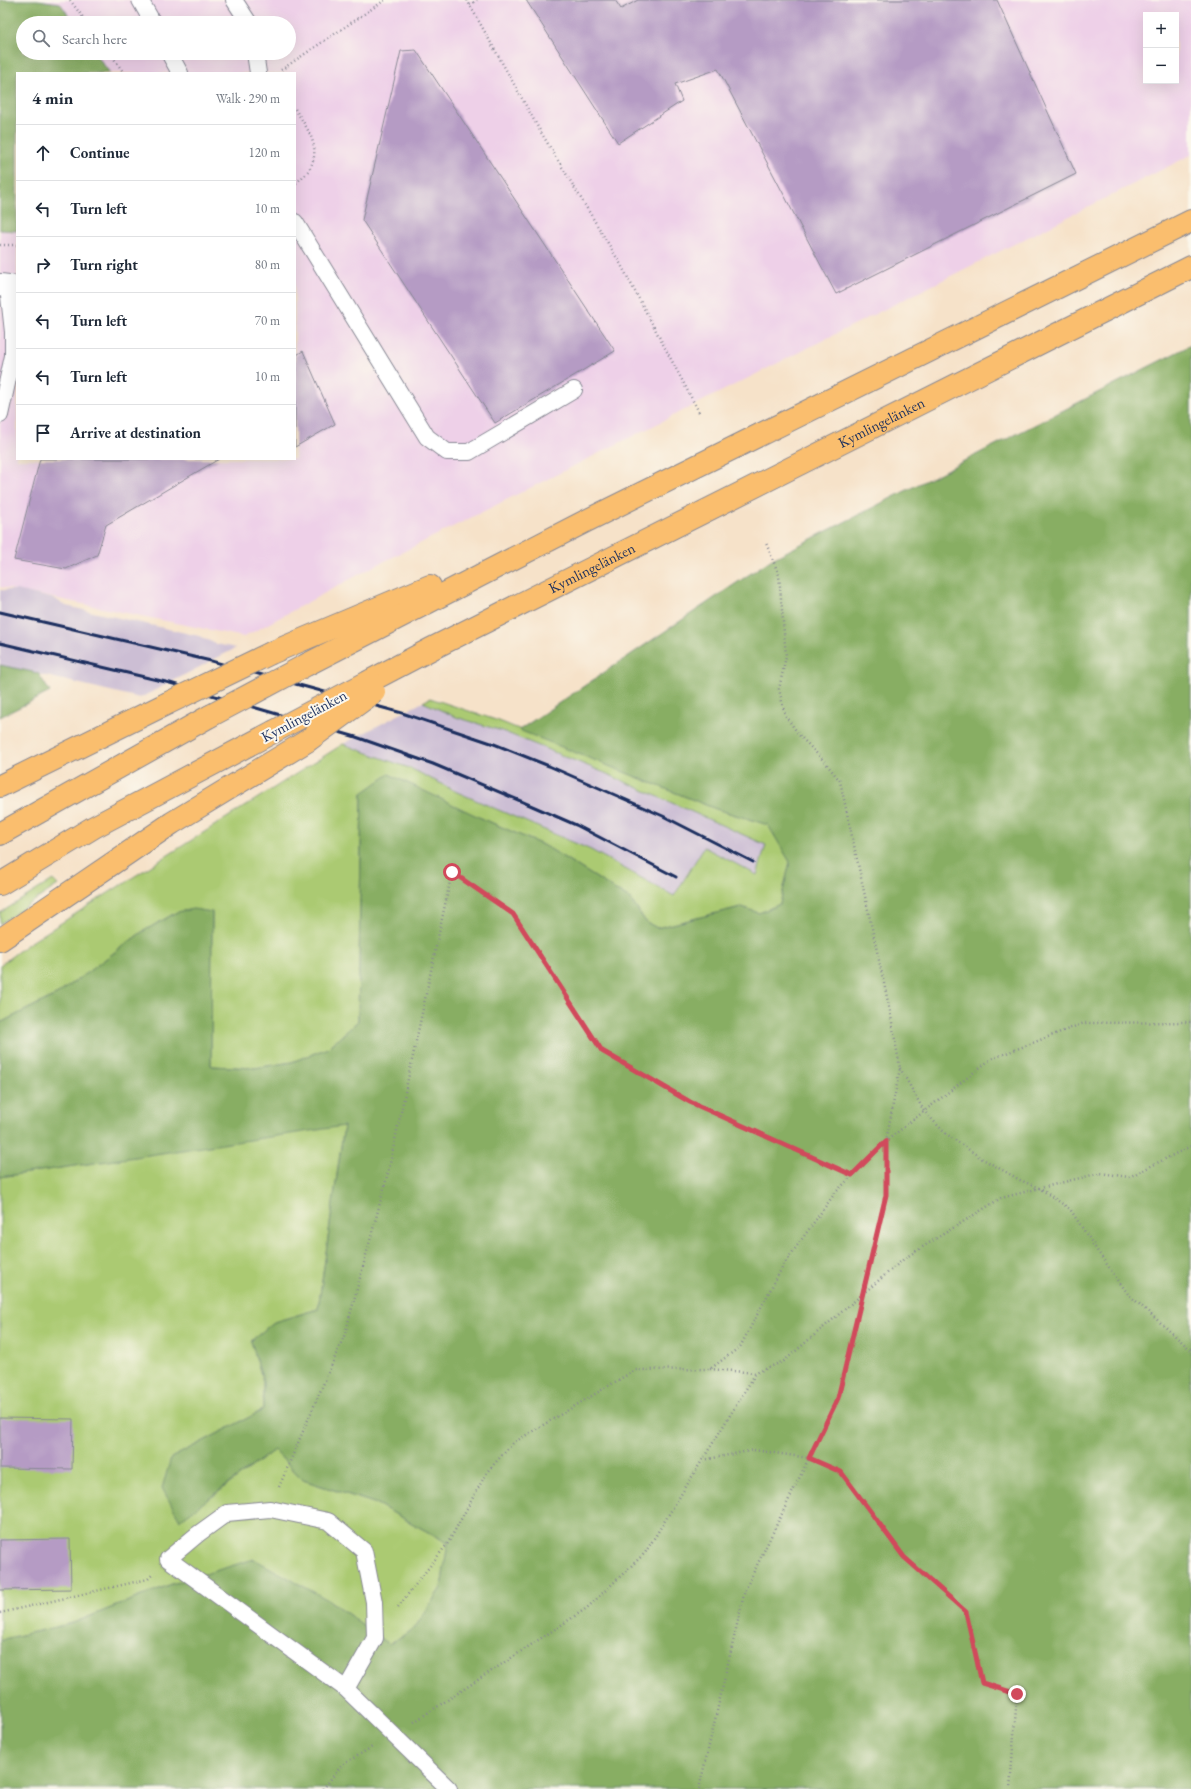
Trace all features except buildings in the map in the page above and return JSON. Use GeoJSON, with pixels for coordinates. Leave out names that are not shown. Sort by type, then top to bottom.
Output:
{"type":"FeatureCollection","features":[{"type":"Feature","properties":{"kind":"highway"},"geometry":{"type":"LineString","coordinates":[[0,834],[210,716],[308,664],[584,522],[1191,221]]}},
{"type":"Feature","properties":{"kind":"highway","name":"Kymlingelänken"},"geometry":{"type":"LineString","coordinates":[[0,884],[94,827],[273,732],[376,683],[431,649],[1191,267]]}},
{"type":"Feature","properties":{"kind":"highway"},"geometry":{"type":"LineString","coordinates":[[0,786],[271,653],[584,522]]}},
{"type":"Feature","properties":{"kind":"highway"},"geometry":{"type":"LineString","coordinates":[[0,940],[172,823],[307,741],[376,683]]}},
{"type":"Feature","properties":{"kind":"lane"},"geometry":{"type":"LineString","coordinates":[[140,0],[149,16]]}},
{"type":"Feature","properties":{"kind":"lane"},"geometry":{"type":"LineString","coordinates":[[234,0],[244,16]]}},
{"type":"Feature","properties":{"kind":"lane"},"geometry":{"type":"LineString","coordinates":[[173,60],[179,72]]}},
{"type":"Feature","properties":{"kind":"lane"},"geometry":{"type":"LineString","coordinates":[[256,60],[258,72]]}},
{"type":"Feature","properties":{"kind":"lane"},"geometry":{"type":"LineString","coordinates":[[296,224],[427,436],[447,452],[468,452],[574,390]]}},
{"type":"Feature","properties":{"kind":"lane"},"geometry":{"type":"LineString","coordinates":[[0,415],[13,356],[8,286]]}},
{"type":"Feature","properties":{"kind":"lane"},"geometry":{"type":"LineString","coordinates":[[346,1689],[375,1638],[374,1602],[364,1551],[328,1521],[270,1509],[227,1513],[198,1534],[168,1559],[346,1689],[449,1789]]}},
{"type":"Feature","properties":{"kind":"path"},"geometry":{"type":"LineString","coordinates":[[70,0],[82,16]]}},
{"type":"Feature","properties":{"kind":"path"},"geometry":{"type":"LineString","coordinates":[[278,72],[385,0]]}},
{"type":"Feature","properties":{"kind":"path"},"geometry":{"type":"LineString","coordinates":[[467,0],[539,129],[620,263],[700,414]]}},
{"type":"Feature","properties":{"kind":"path"},"geometry":{"type":"LineString","coordinates":[[470,5],[477,0]]}},
{"type":"Feature","properties":{"kind":"path"},"geometry":{"type":"LineString","coordinates":[[115,60],[123,72]]}},
{"type":"Feature","properties":{"kind":"path"},"geometry":{"type":"LineString","coordinates":[[296,111],[312,138],[316,156],[310,170],[296,183]]}},
{"type":"Feature","properties":{"kind":"path"},"geometry":{"type":"LineString","coordinates":[[0,245],[16,245]]}},
{"type":"Feature","properties":{"kind":"path"},"geometry":{"type":"LineString","coordinates":[[766,542],[779,575],[786,656],[779,689],[785,714],[799,735],[825,762],[840,782],[890,1011],[900,1068],[924,1111],[945,1133],[981,1158],[1020,1180],[1039,1188],[1070,1208],[1098,1252],[1128,1294],[1191,1350]]}},
{"type":"Feature","properties":{"kind":"path"},"geometry":{"type":"LineString","coordinates":[[270,1509],[345,1334],[388,1173],[452,872],[513,914],[602,1051],[690,1102],[852,1175]]}},
{"type":"Feature","properties":{"kind":"path"},"geometry":{"type":"LineString","coordinates":[[710,1369],[740,1347],[784,1264],[835,1193],[886,1141],[991,1060],[1084,1023],[1191,1022]]}},
{"type":"Feature","properties":{"kind":"path"},"geometry":{"type":"LineString","coordinates":[[699,1789],[745,1590],[838,1398],[886,1195],[886,1141],[900,1068]]}},
{"type":"Feature","properties":{"kind":"path"},"geometry":{"type":"LineString","coordinates":[[375,1638],[448,1543],[487,1472],[513,1443],[636,1370],[710,1369],[756,1373],[784,1361],[905,1258],[1000,1198],[1100,1173],[1129,1177],[1191,1146]]}},
{"type":"Feature","properties":{"kind":"path"},"geometry":{"type":"LineString","coordinates":[[323,1789],[342,1765],[393,1735],[587,1608],[645,1552],[756,1373]]}},
{"type":"Feature","properties":{"kind":"path"},"geometry":{"type":"LineString","coordinates":[[702,1460],[754,1450],[809,1458],[841,1472],[904,1557],[966,1612],[982,1683],[1017,1694],[1010,1789]]}},
{"type":"Feature","properties":{"kind":"path"},"geometry":{"type":"LineString","coordinates":[[0,1613],[148,1579],[168,1559]]}},
{"type":"Feature","properties":{"kind":"shaded area"},"geometry":{"type":"Polygon","coordinates":[[[0,0],[1191,0],[1191,155],[367,570],[244,637],[0,587],[0,0]]]}},
{"type":"Feature","properties":{"kind":"shaded area"},"geometry":{"type":"Polygon","coordinates":[[[0,590],[17,590],[55,599],[66,606],[199,636],[216,644],[236,648],[140,698],[0,665],[0,590]]]}},
{"type":"Feature","properties":{"kind":"shaded area"},"geometry":{"type":"Polygon","coordinates":[[[423,702],[456,717],[502,731],[605,773],[766,845],[757,875],[689,870],[674,896],[591,850],[457,792],[412,769],[343,744],[423,702]]]}},
{"type":"Feature","properties":{"kind":"green space"},"geometry":{"type":"Polygon","coordinates":[[[0,0],[37,0],[60,3],[69,16],[16,16],[16,60],[100,60],[109,72],[16,72],[16,231],[0,230],[0,0]]]}},
{"type":"Feature","properties":{"kind":"green space"},"geometry":{"type":"Polygon","coordinates":[[[1191,345],[1191,1789],[0,1789],[0,1640],[73,1623],[172,1584],[254,1559],[330,1601],[389,1644],[414,1629],[441,1588],[448,1543],[377,1504],[303,1480],[274,1450],[180,1520],[162,1488],[171,1458],[263,1410],[263,1381],[251,1341],[274,1322],[318,1309],[344,1126],[0,1177],[0,1023],[58,994],[142,932],[177,912],[193,909],[212,912],[211,1066],[255,1068],[292,1062],[328,1048],[358,1021],[362,793],[389,774],[481,818],[547,847],[630,899],[646,922],[657,928],[741,907],[759,913],[780,904],[790,862],[768,825],[716,809],[519,730],[772,559],[1191,345]]]}},
{"type":"Feature","properties":{"kind":"green space"},"geometry":{"type":"Polygon","coordinates":[[[0,665],[38,673],[50,692],[0,717],[0,665]]]}},
{"type":"Feature","properties":{"kind":"green space"},"geometry":{"type":"Polygon","coordinates":[[[430,698],[499,721],[716,809],[769,825],[790,862],[780,904],[759,913],[741,907],[657,928],[646,922],[630,899],[547,847],[481,818],[362,793],[358,1021],[328,1048],[292,1062],[255,1068],[211,1066],[212,913],[177,912],[142,932],[58,994],[0,1023],[0,965],[28,944],[343,744],[412,769],[457,792],[591,850],[674,896],[704,847],[757,875],[766,845],[605,773],[502,731],[456,717],[423,702],[430,698]]]}},
{"type":"Feature","properties":{"kind":"green space"},"geometry":{"type":"Polygon","coordinates":[[[53,880],[58,885],[0,924],[0,913],[53,880]]]}},
{"type":"Feature","properties":{"kind":"green space"},"geometry":{"type":"Polygon","coordinates":[[[344,1125],[318,1309],[274,1322],[251,1341],[263,1381],[263,1410],[171,1458],[212,1497],[274,1450],[303,1480],[377,1504],[448,1543],[441,1588],[414,1629],[389,1644],[330,1601],[172,1584],[73,1623],[0,1640],[0,1177],[344,1125]]]}},
{"type":"Feature","properties":{"kind":"railway"},"geometry":{"type":"LineString","coordinates":[[0,612],[211,661],[402,713],[494,744],[549,766],[663,816],[753,862]]}},
{"type":"Feature","properties":{"kind":"railway"},"geometry":{"type":"LineString","coordinates":[[0,643],[170,683],[356,737],[433,764],[576,825],[676,877]]}},
{"type":"Feature","properties":{"kind":"route"},"geometry":{"type":"LineString","coordinates":[[452,872],[513,914],[602,1051],[690,1102],[852,1175],[886,1141],[886,1195],[838,1398],[809,1458],[841,1472],[904,1557],[966,1612],[982,1683],[1017,1694]]}}]}
